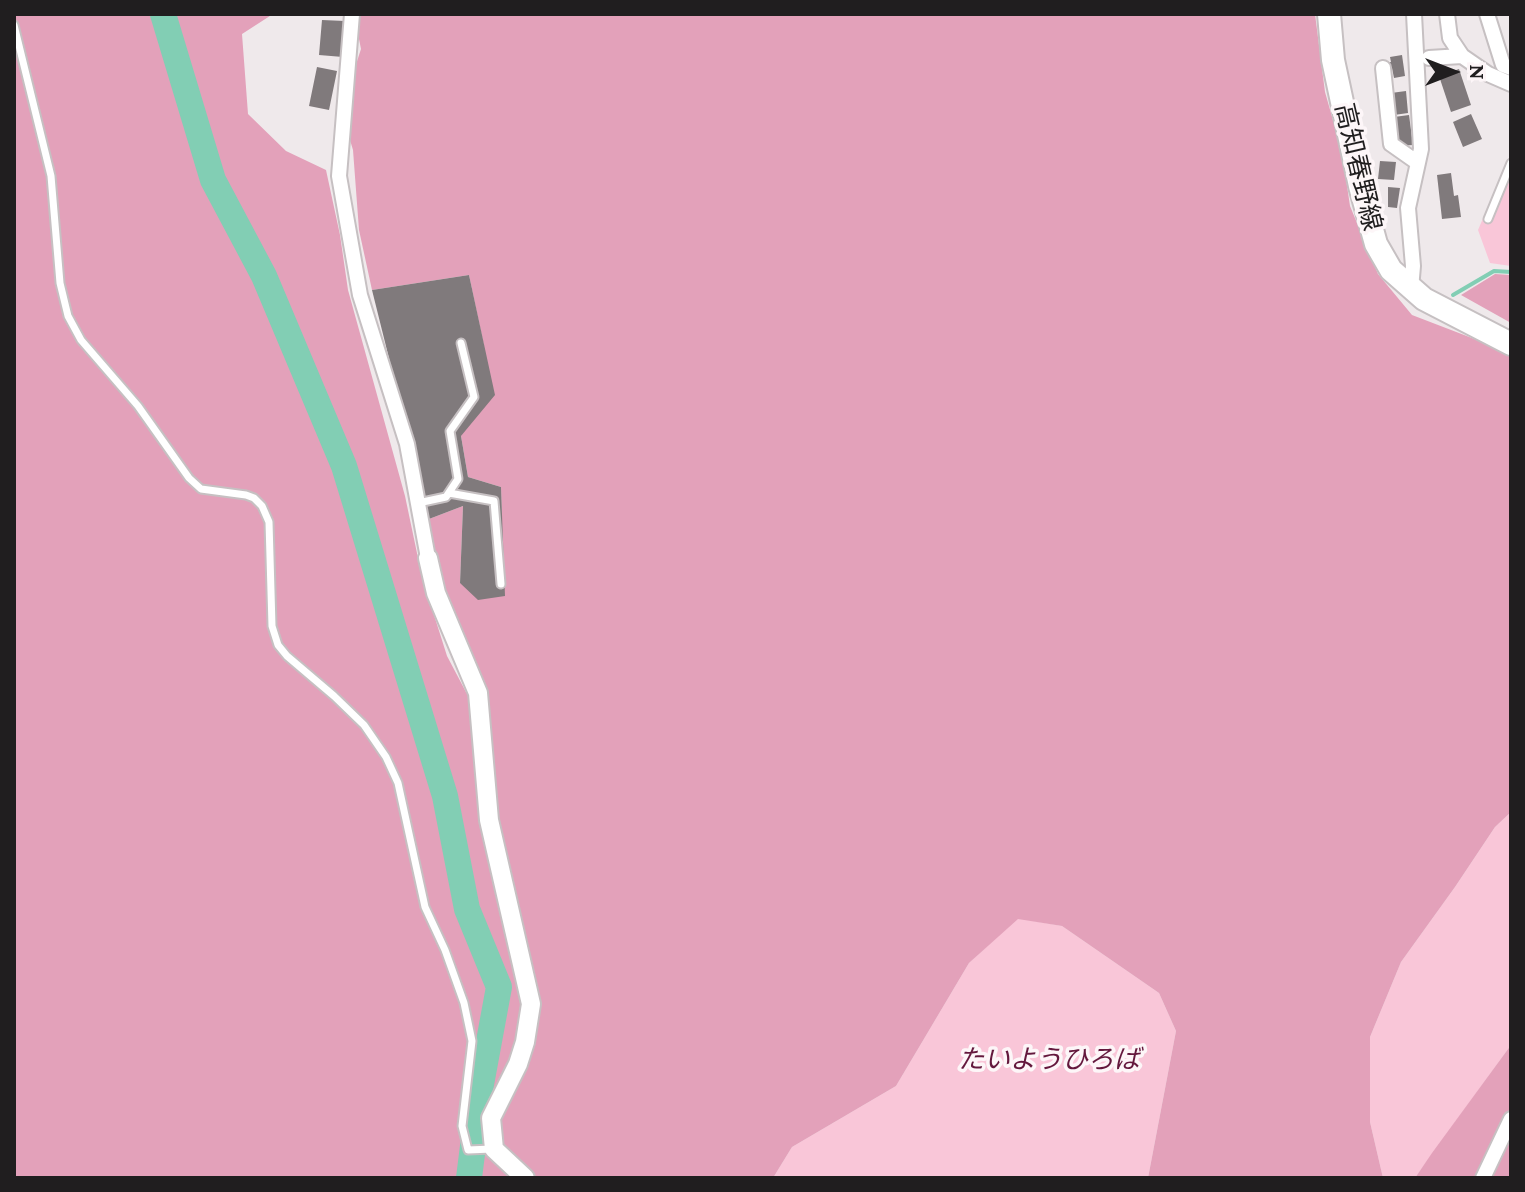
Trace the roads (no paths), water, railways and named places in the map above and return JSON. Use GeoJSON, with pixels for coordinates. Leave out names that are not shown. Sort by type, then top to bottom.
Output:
{"type":"FeatureCollection","features":[{"type":"Feature","properties":{"kind":"main road","name":"高知春野線"},"geometry":{"type":"LineString","coordinates":[[1329,14],[1333,60],[1376,244],[1391,270],[1411,289],[1435,305],[1511,344]]}},
{"type":"Feature","properties":{"kind":"street"},"geometry":{"type":"LineString","coordinates":[[352,14],[339,176],[360,295],[407,444],[436,593],[478,693],[489,820],[531,1004],[518,1064],[491,1118],[494,1149],[525,1178]]}},
{"type":"Feature","properties":{"kind":"street"},"geometry":{"type":"LineString","coordinates":[[1411,289],[1413,266],[1408,208],[1421,149],[1414,14]]}},
{"type":"Feature","properties":{"kind":"street"},"geometry":{"type":"LineString","coordinates":[[1447,14],[1450,38],[1462,56],[1488,74],[1511,84]]}},
{"type":"Feature","properties":{"kind":"street"},"geometry":{"type":"LineString","coordinates":[[1487,14],[1503,65],[1511,68]]}},
{"type":"Feature","properties":{"kind":"street"},"geometry":{"type":"LineString","coordinates":[[1429,58],[1462,56]]}},
{"type":"Feature","properties":{"kind":"street"},"geometry":{"type":"LineString","coordinates":[[1383,68],[1391,144],[1418,163]]}},
{"type":"Feature","properties":{"kind":"street"},"geometry":{"type":"LineString","coordinates":[[1483,1178],[1511,1119]]}},
{"type":"Feature","properties":{"kind":"lane"},"geometry":{"type":"LineString","coordinates":[[14,25],[48,163],[60,283],[68,316],[81,340],[138,406],[189,478],[201,489],[246,495],[262,506],[269,522],[272,626],[278,645],[364,725],[386,757],[398,783],[425,907],[459,989],[472,1041],[462,1126],[468,1150],[494,1149]]}},
{"type":"Feature","properties":{"kind":"lane"},"geometry":{"type":"LineString","coordinates":[[1488,219],[1511,163]]}},
{"type":"Feature","properties":{"kind":"lane"},"geometry":{"type":"LineString","coordinates":[[418,503],[446,497],[458,479],[450,431],[474,397],[461,343]]}},
{"type":"Feature","properties":{"kind":"lane"},"geometry":{"type":"LineString","coordinates":[[449,493],[494,501],[501,584]]}},
{"type":"Feature","properties":{"kind":"waterway"},"geometry":{"type":"LineString","coordinates":[[163,14],[213,180],[264,276],[344,466],[445,796],[467,909],[499,987],[480,1090],[469,1178]]}},
{"type":"Feature","properties":{"kind":"waterway"},"geometry":{"type":"LineString","coordinates":[[1453,295],[1494,271],[1511,272]]}},
{"type":"Feature","properties":{"kind":"park label","name":"たいようひろば"},"geometry":{"type":"Point","coordinates":[1049,1060]}}]}
